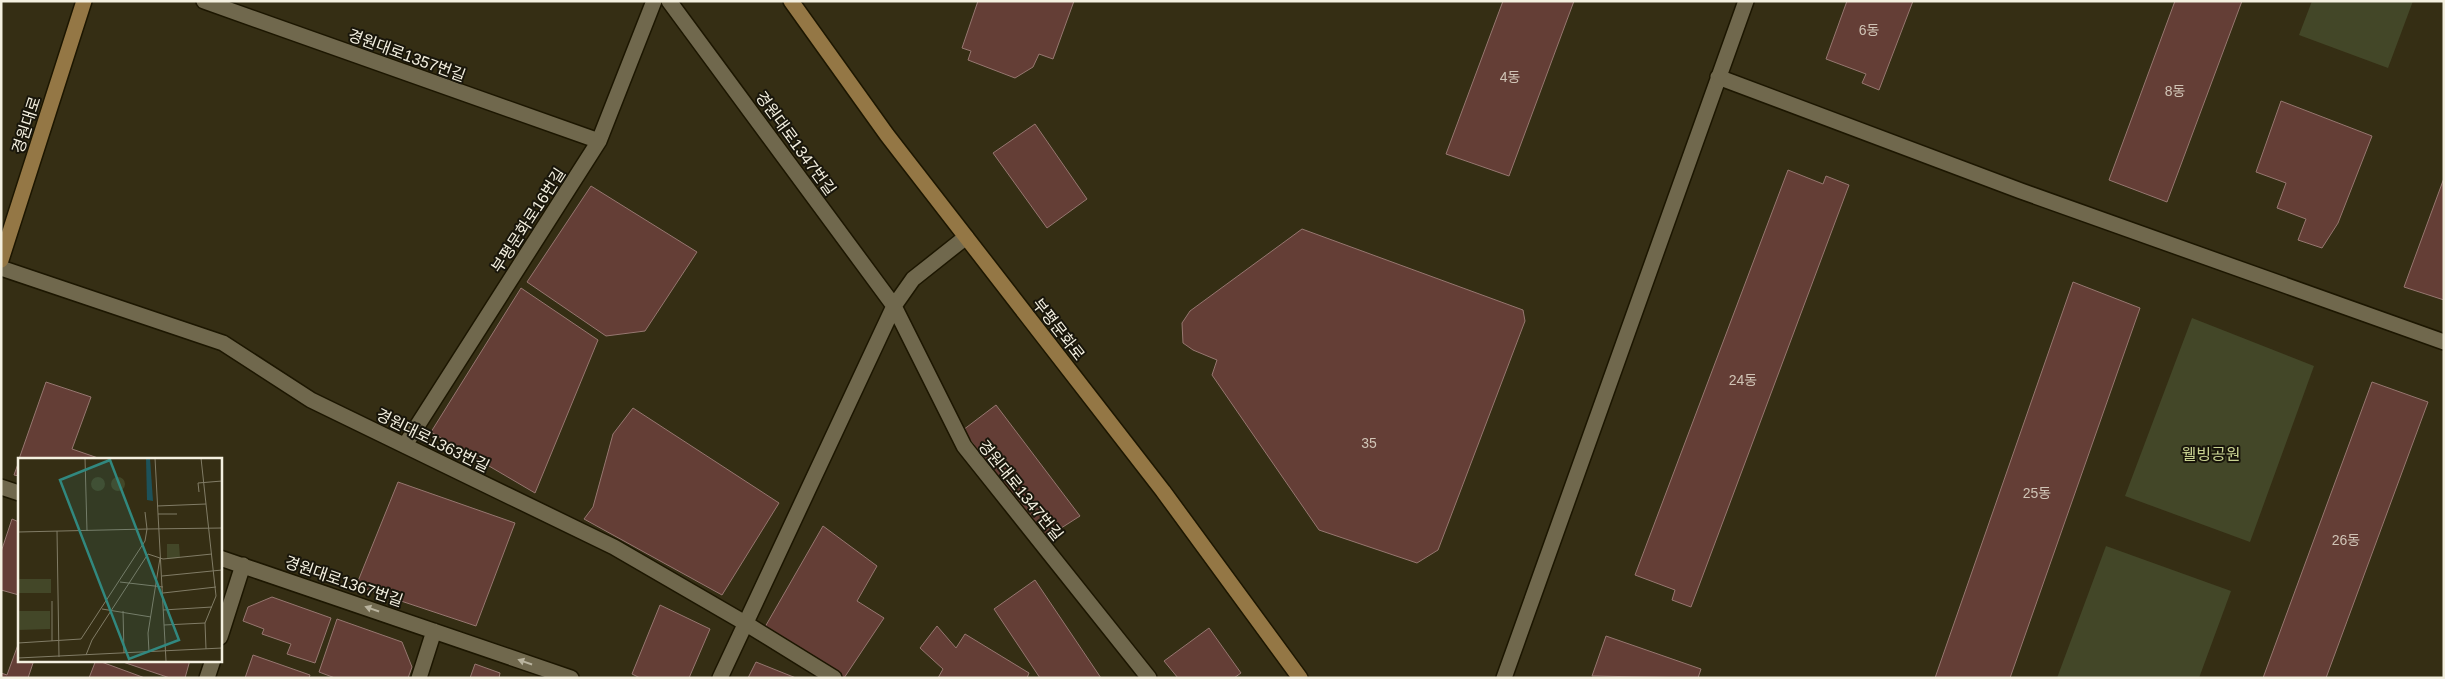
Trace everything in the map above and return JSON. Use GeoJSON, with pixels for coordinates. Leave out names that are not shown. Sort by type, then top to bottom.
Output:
{"type":"FeatureCollection","features":[{"type":"Feature","properties":{"kind":"street","name":"경원대로"},"geometry":{"type":"LineString","coordinates":[[1,260],[84,1]]}},
{"type":"Feature","properties":{"kind":"street","name":"경원대로1357번길"},"geometry":{"type":"LineString","coordinates":[[204,1],[599,142]]}},
{"type":"Feature","properties":{"kind":"street","name":"부평문화로16번길"},"geometry":{"type":"LineString","coordinates":[[405,445],[599,142],[654,1]]}},
{"type":"Feature","properties":{"kind":"street","name":"경원대로1347번길"},"geometry":{"type":"LineString","coordinates":[[669,1],[894,306],[964,446],[1148,678]]}},
{"type":"Feature","properties":{"kind":"street","name":"부평문화로"},"geometry":{"type":"LineString","coordinates":[[791,1],[887,135],[1163,491],[1300,678]]}},
{"type":"Feature","properties":{"kind":"street"},"geometry":{"type":"LineString","coordinates":[[1504,678],[1746,1]]}},
{"type":"Feature","properties":{"kind":"street"},"geometry":{"type":"LineString","coordinates":[[1718,77],[2021,190],[2444,342]]}},
{"type":"Feature","properties":{"kind":"street"},"geometry":{"type":"LineString","coordinates":[[720,678],[894,306],[913,279],[966,238]]}},
{"type":"Feature","properties":{"kind":"street","name":"경원대로1363번길"},"geometry":{"type":"LineString","coordinates":[[1,268],[223,343],[311,400],[614,547],[745,622],[834,678]]}},
{"type":"Feature","properties":{"kind":"street"},"geometry":{"type":"LineString","coordinates":[[1,487],[18,493]]}},
{"type":"Feature","properties":{"kind":"street","name":"경원대로1367번길"},"geometry":{"type":"LineString","coordinates":[[221,558],[572,678]]}},
{"type":"Feature","properties":{"kind":"street"},"geometry":{"type":"LineString","coordinates":[[221,634],[243,565]]}},
{"type":"Feature","properties":{"kind":"street"},"geometry":{"type":"LineString","coordinates":[[418,678],[434,631]]}},
{"type":"Feature","properties":{"kind":"street"},"geometry":{"type":"LineString","coordinates":[[207,678],[211,662]]}},
{"type":"Feature","properties":{"kind":"green space"},"geometry":{"type":"Polygon","coordinates":[[[2312,1],[2413,1],[2388,68],[2299,35],[2312,1]]]}},
{"type":"Feature","properties":{"kind":"green space","name":"웰빙공원"},"geometry":{"type":"Polygon","coordinates":[[[2192,318],[2314,366],[2250,542],[2125,496],[2192,318]]]}},
{"type":"Feature","properties":{"kind":"green space"},"geometry":{"type":"Polygon","coordinates":[[[2106,546],[2231,591],[2199,678],[2057,678],[2106,546]]]}},
{"type":"Feature","properties":{"kind":"building"},"geometry":{"type":"Polygon","coordinates":[[[978,1],[1074,1],[1053,59],[1039,54],[1033,67],[1015,78],[968,60],[971,51],[962,48],[978,1]]]}},
{"type":"Feature","properties":{"kind":"building"},"geometry":{"type":"Polygon","coordinates":[[[1503,1],[1574,1],[1509,176],[1446,154],[1503,1]]]}},
{"type":"Feature","properties":{"kind":"building"},"geometry":{"type":"Polygon","coordinates":[[[1847,1],[1913,1],[1879,90],[1862,83],[1866,74],[1826,59],[1847,1]]]}},
{"type":"Feature","properties":{"kind":"building"},"geometry":{"type":"Polygon","coordinates":[[[2175,1],[2242,1],[2167,202],[2109,180],[2175,1]]]}},
{"type":"Feature","properties":{"kind":"building"},"geometry":{"type":"Polygon","coordinates":[[[2281,101],[2372,136],[2338,223],[2322,248],[2298,240],[2306,219],[2277,208],[2286,183],[2256,172],[2281,101]]]}},
{"type":"Feature","properties":{"kind":"building"},"geometry":{"type":"Polygon","coordinates":[[[1035,124],[1087,199],[1047,228],[993,153],[1035,124]]]}},
{"type":"Feature","properties":{"kind":"building"},"geometry":{"type":"Polygon","coordinates":[[[1788,170],[1823,184],[1826,176],[1849,185],[1691,607],[1672,600],[1675,590],[1635,575],[1788,170]]]}},
{"type":"Feature","properties":{"kind":"building"},"geometry":{"type":"Polygon","coordinates":[[[2444,178],[2444,300],[2404,287],[2444,178]]]}},
{"type":"Feature","properties":{"kind":"building"},"geometry":{"type":"Polygon","coordinates":[[[591,186],[697,252],[645,331],[606,336],[527,282],[591,186]]]}},
{"type":"Feature","properties":{"kind":"building"},"geometry":{"type":"Polygon","coordinates":[[[1302,229],[1523,310],[1525,321],[1438,550],[1417,563],[1319,530],[1212,375],[1217,360],[1193,350],[1183,343],[1182,323],[1190,311],[1302,229]]]}},
{"type":"Feature","properties":{"kind":"building"},"geometry":{"type":"Polygon","coordinates":[[[2073,282],[2140,308],[2010,678],[1935,678],[2073,282]]]}},
{"type":"Feature","properties":{"kind":"building"},"geometry":{"type":"Polygon","coordinates":[[[521,288],[598,340],[535,493],[431,432],[521,288]]]}},
{"type":"Feature","properties":{"kind":"building"},"geometry":{"type":"Polygon","coordinates":[[[46,382],[91,397],[72,449],[98,458],[19,458],[46,382]]]}},
{"type":"Feature","properties":{"kind":"building"},"geometry":{"type":"Polygon","coordinates":[[[2372,382],[2428,402],[2326,678],[2263,678],[2372,382]]]}},
{"type":"Feature","properties":{"kind":"building"},"geometry":{"type":"Polygon","coordinates":[[[996,405],[1080,516],[1044,539],[963,430],[996,405]]]}},
{"type":"Feature","properties":{"kind":"building"},"geometry":{"type":"Polygon","coordinates":[[[633,408],[779,503],[722,595],[584,519],[593,507],[613,434],[633,408]]]}},
{"type":"Feature","properties":{"kind":"building"},"geometry":{"type":"Polygon","coordinates":[[[18,464],[18,476],[14,475],[18,464]]]}},
{"type":"Feature","properties":{"kind":"building"},"geometry":{"type":"Polygon","coordinates":[[[398,482],[515,523],[476,626],[356,586],[398,482]]]}},
{"type":"Feature","properties":{"kind":"building"},"geometry":{"type":"Polygon","coordinates":[[[12,519],[18,522],[18,595],[1,590],[1,552],[12,519]]]}},
{"type":"Feature","properties":{"kind":"building"},"geometry":{"type":"Polygon","coordinates":[[[823,526],[877,566],[857,601],[884,618],[844,678],[765,627],[823,526]]]}},
{"type":"Feature","properties":{"kind":"building"},"geometry":{"type":"Polygon","coordinates":[[[1035,580],[1101,678],[1040,678],[994,609],[1035,580]]]}},
{"type":"Feature","properties":{"kind":"building"},"geometry":{"type":"Polygon","coordinates":[[[272,597],[331,618],[315,663],[287,654],[291,644],[262,634],[264,629],[243,621],[248,607],[272,597]]]}},
{"type":"Feature","properties":{"kind":"building"},"geometry":{"type":"Polygon","coordinates":[[[660,605],[710,629],[689,678],[640,678],[632,674],[660,605]]]}},
{"type":"Feature","properties":{"kind":"building"},"geometry":{"type":"Polygon","coordinates":[[[337,619],[402,642],[412,667],[408,678],[335,678],[319,672],[337,619]]]}},
{"type":"Feature","properties":{"kind":"building"},"geometry":{"type":"Polygon","coordinates":[[[937,626],[956,648],[965,634],[1029,673],[1027,678],[938,678],[943,669],[920,648],[937,626]]]}},
{"type":"Feature","properties":{"kind":"building"},"geometry":{"type":"Polygon","coordinates":[[[1209,628],[1241,673],[1234,678],[1178,678],[1164,661],[1209,628]]]}},
{"type":"Feature","properties":{"kind":"building"},"geometry":{"type":"Polygon","coordinates":[[[1606,636],[1701,669],[1698,678],[1592,676],[1606,636]]]}},
{"type":"Feature","properties":{"kind":"building"},"geometry":{"type":"Polygon","coordinates":[[[18,645],[18,662],[33,662],[28,678],[1,678],[1,673],[7,675],[18,645]]]}},
{"type":"Feature","properties":{"kind":"building"},"geometry":{"type":"Polygon","coordinates":[[[253,655],[310,675],[309,678],[245,678],[253,655]]]}},
{"type":"Feature","properties":{"kind":"building"},"geometry":{"type":"Polygon","coordinates":[[[95,662],[101,662],[145,678],[89,678],[95,662]]]}},
{"type":"Feature","properties":{"kind":"building"},"geometry":{"type":"Polygon","coordinates":[[[123,662],[189,662],[185,678],[170,678],[123,662]]]}},
{"type":"Feature","properties":{"kind":"building"},"geometry":{"type":"Polygon","coordinates":[[[756,662],[796,678],[748,678],[756,662]]]}},
{"type":"Feature","properties":{"kind":"building"},"geometry":{"type":"Polygon","coordinates":[[[475,664],[500,673],[499,678],[470,678],[475,664]]]}}]}
